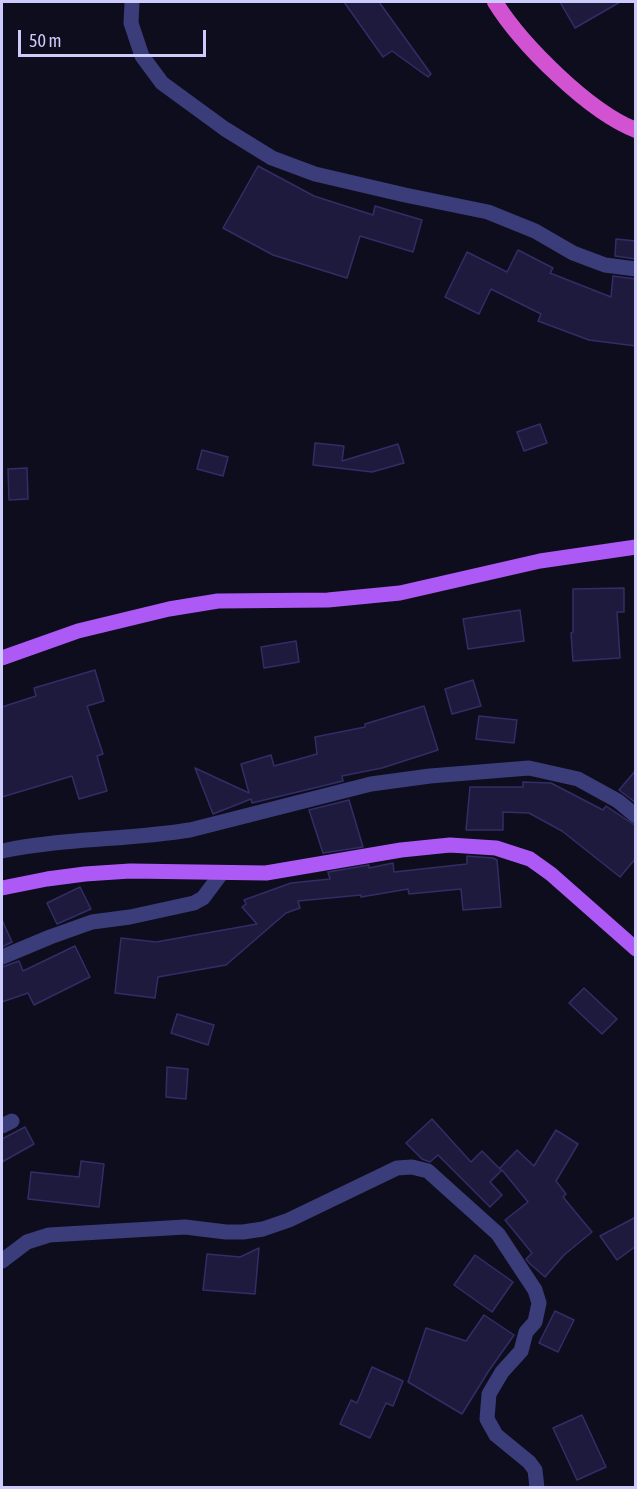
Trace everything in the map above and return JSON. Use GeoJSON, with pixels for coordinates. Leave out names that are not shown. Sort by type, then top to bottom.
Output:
{"type":"FeatureCollection","features":[{"type":"Feature","properties":{"kind":"highway"},"geometry":{"type":"LineString","coordinates":[[495,2],[507,21],[533,51],[578,93],[622,125],[636,130]]}},
{"type":"Feature","properties":{"kind":"main road"},"geometry":{"type":"LineString","coordinates":[[2,658],[78,631],[169,609],[218,601],[328,600],[400,593],[540,561],[636,547]]}},
{"type":"Feature","properties":{"kind":"main road"},"geometry":{"type":"LineString","coordinates":[[2,888],[47,879],[130,871],[266,873],[401,850],[450,845],[496,848],[530,859],[551,874],[636,949]]}},
{"type":"Feature","properties":{"kind":"street"},"geometry":{"type":"LineString","coordinates":[[132,2],[131,23],[142,56],[162,83],[225,129],[272,158],[315,174],[488,212],[535,231],[573,253],[605,265],[636,269]]}},
{"type":"Feature","properties":{"kind":"street"},"geometry":{"type":"LineString","coordinates":[[2,851],[29,845],[182,831],[307,802],[370,784],[430,776],[529,768],[578,779],[618,801],[636,816]]}},
{"type":"Feature","properties":{"kind":"street"},"geometry":{"type":"LineString","coordinates":[[2,957],[92,922],[130,917],[194,903],[203,898],[221,874]]}},
{"type":"Feature","properties":{"kind":"street"},"geometry":{"type":"LineString","coordinates":[[2,1261],[27,1242],[49,1235],[173,1227],[226,1232],[263,1229],[299,1215],[397,1168],[412,1167],[428,1171],[498,1234],[535,1290],[538,1303],[535,1322],[526,1332],[521,1350],[502,1372],[489,1394],[487,1419],[496,1435],[529,1462],[535,1470],[537,1488]]}},
{"type":"Feature","properties":{"kind":"building"},"geometry":{"type":"Polygon","coordinates":[[[344,2],[379,2],[431,74],[428,77],[392,51],[383,57],[344,2]]]}},
{"type":"Feature","properties":{"kind":"building"},"geometry":{"type":"Polygon","coordinates":[[[560,2],[620,2],[575,28],[560,2]]]}},
{"type":"Feature","properties":{"kind":"building"},"geometry":{"type":"Polygon","coordinates":[[[258,166],[314,196],[373,215],[375,206],[422,220],[413,252],[360,236],[347,278],[273,255],[223,228],[258,166]]]}},
{"type":"Feature","properties":{"kind":"building"},"geometry":{"type":"Polygon","coordinates":[[[616,239],[636,241],[636,259],[615,256],[616,239]]]}},
{"type":"Feature","properties":{"kind":"building"},"geometry":{"type":"Polygon","coordinates":[[[518,250],[553,268],[550,273],[611,297],[613,276],[636,279],[636,346],[589,340],[538,321],[541,314],[491,289],[479,314],[445,297],[467,252],[507,272],[518,250]]]}},
{"type":"Feature","properties":{"kind":"building"},"geometry":{"type":"Polygon","coordinates":[[[540,424],[547,443],[524,451],[517,432],[540,424]]]}},
{"type":"Feature","properties":{"kind":"building"},"geometry":{"type":"Polygon","coordinates":[[[315,443],[344,446],[342,461],[398,444],[404,463],[372,472],[313,465],[315,443]]]}},
{"type":"Feature","properties":{"kind":"building"},"geometry":{"type":"Polygon","coordinates":[[[202,450],[228,457],[223,476],[197,469],[202,450]]]}},
{"type":"Feature","properties":{"kind":"building"},"geometry":{"type":"Polygon","coordinates":[[[27,468],[28,499],[9,500],[8,469],[27,468]]]}},
{"type":"Feature","properties":{"kind":"building"},"geometry":{"type":"Polygon","coordinates":[[[624,588],[624,612],[617,612],[620,658],[573,661],[571,633],[573,632],[573,589],[624,588]]]}},
{"type":"Feature","properties":{"kind":"building"},"geometry":{"type":"Polygon","coordinates":[[[520,610],[524,641],[468,649],[463,619],[520,610]]]}},
{"type":"Feature","properties":{"kind":"building"},"geometry":{"type":"Polygon","coordinates":[[[296,641],[299,662],[264,668],[261,647],[296,641]]]}},
{"type":"Feature","properties":{"kind":"building"},"geometry":{"type":"Polygon","coordinates":[[[95,670],[104,701],[87,706],[103,754],[97,756],[107,791],[79,799],[72,776],[2,797],[2,707],[36,696],[34,688],[95,670]]]}},
{"type":"Feature","properties":{"kind":"building"},"geometry":{"type":"Polygon","coordinates":[[[473,680],[481,706],[452,714],[445,689],[473,680]]]}},
{"type":"Feature","properties":{"kind":"building"},"geometry":{"type":"Polygon","coordinates":[[[424,706],[438,750],[382,768],[342,776],[343,781],[252,803],[251,799],[213,814],[195,768],[249,793],[241,764],[271,755],[274,766],[317,754],[315,737],[365,727],[365,724],[424,706]]]}},
{"type":"Feature","properties":{"kind":"building"},"geometry":{"type":"Polygon","coordinates":[[[479,716],[517,720],[514,743],[476,739],[479,716]]]}},
{"type":"Feature","properties":{"kind":"building"},"geometry":{"type":"Polygon","coordinates":[[[636,770],[636,803],[619,790],[636,770]]]}},
{"type":"Feature","properties":{"kind":"building"},"geometry":{"type":"Polygon","coordinates":[[[523,782],[551,783],[603,810],[606,806],[636,826],[636,858],[620,877],[562,831],[529,813],[503,812],[503,830],[466,830],[470,787],[523,787],[523,782]]]}},
{"type":"Feature","properties":{"kind":"building"},"geometry":{"type":"Polygon","coordinates":[[[349,800],[363,847],[323,853],[309,810],[349,800]]]}},
{"type":"Feature","properties":{"kind":"building"},"geometry":{"type":"Polygon","coordinates":[[[467,856],[497,860],[501,907],[463,910],[461,889],[409,894],[408,889],[361,897],[361,895],[298,901],[300,908],[286,913],[226,965],[158,977],[155,998],[115,993],[121,938],[156,942],[257,924],[242,907],[246,904],[244,900],[291,883],[330,879],[328,872],[369,865],[369,868],[393,863],[394,872],[467,864],[467,856]]]}},
{"type":"Feature","properties":{"kind":"building"},"geometry":{"type":"Polygon","coordinates":[[[80,887],[91,909],[57,924],[47,903],[80,887]]]}},
{"type":"Feature","properties":{"kind":"building"},"geometry":{"type":"Polygon","coordinates":[[[2,920],[12,942],[2,947],[2,920]]]}},
{"type":"Feature","properties":{"kind":"building"},"geometry":{"type":"Polygon","coordinates":[[[75,946],[90,977],[34,1005],[28,993],[2,1002],[2,967],[19,961],[23,971],[75,946]]]}},
{"type":"Feature","properties":{"kind":"building"},"geometry":{"type":"Polygon","coordinates":[[[584,988],[617,1019],[602,1034],[569,1003],[584,988]]]}},
{"type":"Feature","properties":{"kind":"building"},"geometry":{"type":"Polygon","coordinates":[[[177,1014],[214,1025],[208,1045],[171,1033],[177,1014]]]}},
{"type":"Feature","properties":{"kind":"building"},"geometry":{"type":"Polygon","coordinates":[[[167,1067],[188,1069],[186,1099],[166,1097],[167,1067]]]}},
{"type":"Feature","properties":{"kind":"building"},"geometry":{"type":"Polygon","coordinates":[[[432,1119],[471,1162],[482,1151],[501,1170],[500,1168],[517,1150],[534,1166],[556,1130],[578,1144],[556,1181],[566,1194],[563,1197],[592,1232],[564,1255],[545,1277],[526,1259],[532,1253],[505,1220],[528,1202],[502,1170],[490,1182],[502,1195],[490,1207],[438,1155],[430,1162],[422,1159],[406,1143],[432,1119]]]}},
{"type":"Feature","properties":{"kind":"building"},"geometry":{"type":"Polygon","coordinates":[[[25,1127],[34,1144],[2,1162],[2,1139],[25,1127]]]}},
{"type":"Feature","properties":{"kind":"building"},"geometry":{"type":"Polygon","coordinates":[[[81,1161],[104,1164],[99,1207],[28,1199],[31,1172],[79,1177],[81,1161]]]}},
{"type":"Feature","properties":{"kind":"building"},"geometry":{"type":"Polygon","coordinates":[[[636,1217],[636,1246],[617,1260],[600,1236],[636,1217]]]}},
{"type":"Feature","properties":{"kind":"building"},"geometry":{"type":"Polygon","coordinates":[[[259,1248],[255,1294],[203,1290],[207,1254],[240,1257],[259,1248]]]}},
{"type":"Feature","properties":{"kind":"building"},"geometry":{"type":"Polygon","coordinates":[[[475,1255],[513,1282],[492,1312],[454,1285],[475,1255]]]}},
{"type":"Feature","properties":{"kind":"building"},"geometry":{"type":"Polygon","coordinates":[[[555,1311],[574,1320],[558,1352],[539,1343],[555,1311]]]}},
{"type":"Feature","properties":{"kind":"building"},"geometry":{"type":"Polygon","coordinates":[[[484,1315],[514,1335],[462,1414],[408,1382],[426,1328],[466,1341],[484,1315]]]}},
{"type":"Feature","properties":{"kind":"building"},"geometry":{"type":"Polygon","coordinates":[[[372,1367],[403,1381],[393,1406],[386,1403],[370,1438],[340,1424],[351,1400],[357,1403],[372,1367]]]}},
{"type":"Feature","properties":{"kind":"building"},"geometry":{"type":"Polygon","coordinates":[[[582,1415],[606,1467],[577,1480],[553,1428],[582,1415]]]}}]}
